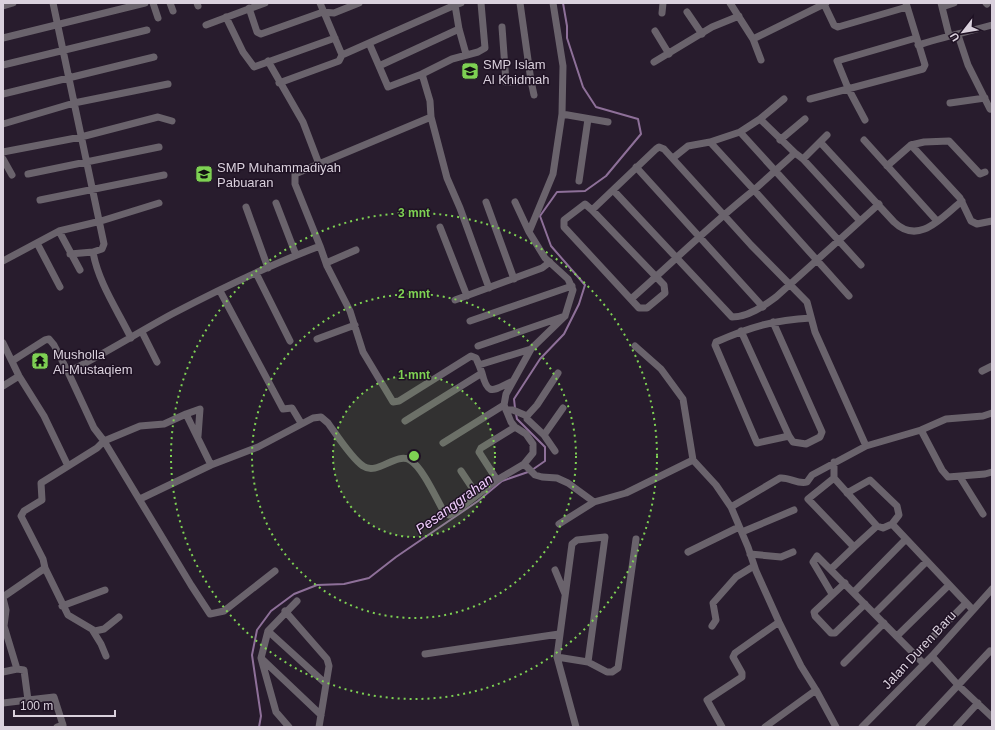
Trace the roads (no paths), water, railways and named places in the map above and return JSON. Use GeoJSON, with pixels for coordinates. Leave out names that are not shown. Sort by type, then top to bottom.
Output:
{"type":"FeatureCollection","features":[{"type":"Feature","properties":{"kind":"street"},"geometry":{"type":"LineString","coordinates":[[3,6],[13,3]]}},
{"type":"Feature","properties":{"kind":"street"},"geometry":{"type":"LineString","coordinates":[[53,3],[62,52],[100,221],[104,247],[93,252],[70,254]]}},
{"type":"Feature","properties":{"kind":"street"},"geometry":{"type":"LineString","coordinates":[[3,38],[145,3]]}},
{"type":"Feature","properties":{"kind":"street"},"geometry":{"type":"LineString","coordinates":[[153,3],[158,18]]}},
{"type":"Feature","properties":{"kind":"street"},"geometry":{"type":"LineString","coordinates":[[170,3],[173,11]]}},
{"type":"Feature","properties":{"kind":"street"},"geometry":{"type":"LineString","coordinates":[[206,24],[252,6],[265,3]]}},
{"type":"Feature","properties":{"kind":"street"},"geometry":{"type":"LineString","coordinates":[[279,83],[341,60],[342,55],[320,3]]}},
{"type":"Feature","properties":{"kind":"street"},"geometry":{"type":"LineString","coordinates":[[252,6],[257,32],[261,34],[323,12],[334,13],[359,3]]}},
{"type":"Feature","properties":{"kind":"street"},"geometry":{"type":"LineString","coordinates":[[369,43],[388,87],[422,74],[466,54],[478,52],[485,48],[481,3]]}},
{"type":"Feature","properties":{"kind":"street"},"geometry":{"type":"LineString","coordinates":[[520,3],[534,95]]}},
{"type":"Feature","properties":{"kind":"street"},"geometry":{"type":"LineString","coordinates":[[528,232],[553,174],[562,114],[563,66],[553,3]]}},
{"type":"Feature","properties":{"kind":"street"},"geometry":{"type":"LineString","coordinates":[[662,13],[663,3]]}},
{"type":"Feature","properties":{"kind":"street"},"geometry":{"type":"LineString","coordinates":[[730,3],[753,39],[761,60]]}},
{"type":"Feature","properties":{"kind":"street"},"geometry":{"type":"LineString","coordinates":[[753,39],[825,3],[834,25],[838,27],[906,5],[925,65],[923,69],[810,99]]}},
{"type":"Feature","properties":{"kind":"street"},"geometry":{"type":"LineString","coordinates":[[949,35],[941,5],[954,3]]}},
{"type":"Feature","properties":{"kind":"street"},"geometry":{"type":"LineString","coordinates":[[342,55],[458,4],[459,29],[466,54]]}},
{"type":"Feature","properties":{"kind":"street"},"geometry":{"type":"LineString","coordinates":[[687,12],[702,34]]}},
{"type":"Feature","properties":{"kind":"street"},"geometry":{"type":"LineString","coordinates":[[654,62],[712,27],[739,16]]}},
{"type":"Feature","properties":{"kind":"street"},"geometry":{"type":"LineString","coordinates":[[226,17],[243,52],[253,66],[257,67],[268,61],[305,50],[335,38]]}},
{"type":"Feature","properties":{"kind":"street"},"geometry":{"type":"LineString","coordinates":[[865,120],[848,88],[838,64],[839,60],[949,35],[958,35],[992,25]]}},
{"type":"Feature","properties":{"kind":"street"},"geometry":{"type":"LineString","coordinates":[[502,27],[506,82],[532,81]]}},
{"type":"Feature","properties":{"kind":"street"},"geometry":{"type":"LineString","coordinates":[[379,66],[459,29]]}},
{"type":"Feature","properties":{"kind":"street"},"geometry":{"type":"LineString","coordinates":[[3,65],[62,52],[147,30]]}},
{"type":"Feature","properties":{"kind":"street"},"geometry":{"type":"LineString","coordinates":[[655,31],[669,54]]}},
{"type":"Feature","properties":{"kind":"street"},"geometry":{"type":"LineString","coordinates":[[958,35],[968,65],[991,111]]}},
{"type":"Feature","properties":{"kind":"street"},"geometry":{"type":"LineString","coordinates":[[3,94],[154,56]]}},
{"type":"Feature","properties":{"kind":"street"},"geometry":{"type":"LineString","coordinates":[[268,61],[279,83],[303,122],[319,164]]}},
{"type":"Feature","properties":{"kind":"street"},"geometry":{"type":"LineString","coordinates":[[422,74],[430,101],[431,117],[447,178],[460,208],[489,288]]}},
{"type":"Feature","properties":{"kind":"street"},"geometry":{"type":"LineString","coordinates":[[3,124],[74,103],[168,84]]}},
{"type":"Feature","properties":{"kind":"street"},"geometry":{"type":"LineString","coordinates":[[950,103],[985,98]]}},
{"type":"Feature","properties":{"kind":"street"},"geometry":{"type":"LineString","coordinates":[[673,158],[688,146],[710,142],[740,132],[760,119],[784,99]]}},
{"type":"Feature","properties":{"kind":"street"},"geometry":{"type":"LineString","coordinates":[[562,114],[608,122]]}},
{"type":"Feature","properties":{"kind":"street"},"geometry":{"type":"LineString","coordinates":[[3,152],[81,137],[158,117],[172,121]]}},
{"type":"Feature","properties":{"kind":"street"},"geometry":{"type":"LineString","coordinates":[[431,117],[384,138],[301,171],[295,174],[294,179],[326,263],[350,311],[363,352],[393,402],[399,401],[471,356],[476,358],[482,373],[485,387],[493,390],[511,382]]}},
{"type":"Feature","properties":{"kind":"street"},"geometry":{"type":"LineString","coordinates":[[579,181],[588,119]]}},
{"type":"Feature","properties":{"kind":"street"},"geometry":{"type":"LineString","coordinates":[[760,119],[780,140],[803,159],[860,221]]}},
{"type":"Feature","properties":{"kind":"street"},"geometry":{"type":"LineString","coordinates":[[780,140],[804,119]]}},
{"type":"Feature","properties":{"kind":"street"},"geometry":{"type":"LineString","coordinates":[[740,132],[840,240],[861,265]]}},
{"type":"Feature","properties":{"kind":"street"},"geometry":{"type":"LineString","coordinates":[[803,159],[827,135]]}},
{"type":"Feature","properties":{"kind":"street"},"geometry":{"type":"LineString","coordinates":[[864,140],[937,221]]}},
{"type":"Feature","properties":{"kind":"street"},"geometry":{"type":"LineString","coordinates":[[887,166],[911,145],[924,142],[949,141],[980,174],[986,172]]}},
{"type":"Feature","properties":{"kind":"street"},"geometry":{"type":"LineString","coordinates":[[710,142],[849,296]]}},
{"type":"Feature","properties":{"kind":"street"},"geometry":{"type":"LineString","coordinates":[[820,142],[900,227],[909,232],[922,231],[962,201]]}},
{"type":"Feature","properties":{"kind":"street"},"geometry":{"type":"LineString","coordinates":[[911,145],[962,201],[970,221],[980,224],[992,221]]}},
{"type":"Feature","properties":{"kind":"street"},"geometry":{"type":"LineString","coordinates":[[28,174],[159,147]]}},
{"type":"Feature","properties":{"kind":"street"},"geometry":{"type":"LineString","coordinates":[[592,210],[659,147],[664,149],[808,305],[820,344],[866,446]]}},
{"type":"Feature","properties":{"kind":"street"},"geometry":{"type":"LineString","coordinates":[[631,299],[723,214],[776,172],[795,153]]}},
{"type":"Feature","properties":{"kind":"street"},"geometry":{"type":"LineString","coordinates":[[3,159],[12,175]]}},
{"type":"Feature","properties":{"kind":"street"},"geometry":{"type":"LineString","coordinates":[[636,167],[763,307]]}},
{"type":"Feature","properties":{"kind":"street"},"geometry":{"type":"LineString","coordinates":[[40,200],[164,175]]}},
{"type":"Feature","properties":{"kind":"street"},"geometry":{"type":"LineString","coordinates":[[613,190],[676,259],[732,317],[741,316],[763,307],[790,286],[879,204]]}},
{"type":"Feature","properties":{"kind":"street"},"geometry":{"type":"LineString","coordinates":[[486,202],[514,279]]}},
{"type":"Feature","properties":{"kind":"street"},"geometry":{"type":"LineString","coordinates":[[140,499],[211,465],[258,447],[301,423],[317,416],[321,417],[360,463],[367,468],[377,468],[402,459],[410,460],[421,472],[446,514],[455,512],[497,480],[526,466],[533,453],[533,444],[526,434],[515,427],[508,408],[506,394],[511,382],[530,349],[565,316],[573,290],[568,279],[540,253],[528,232],[515,202]]}},
{"type":"Feature","properties":{"kind":"street"},"geometry":{"type":"LineString","coordinates":[[3,261],[59,231],[100,221],[159,203]]}},
{"type":"Feature","properties":{"kind":"street"},"geometry":{"type":"LineString","coordinates":[[276,203],[296,255]]}},
{"type":"Feature","properties":{"kind":"street"},"geometry":{"type":"LineString","coordinates":[[585,204],[656,277],[666,289],[665,293],[643,310],[639,308],[564,227],[564,220],[585,204]]}},
{"type":"Feature","properties":{"kind":"street"},"geometry":{"type":"LineString","coordinates":[[246,206],[268,268]]}},
{"type":"Feature","properties":{"kind":"street"},"geometry":{"type":"LineString","coordinates":[[440,227],[467,296]]}},
{"type":"Feature","properties":{"kind":"street"},"geometry":{"type":"LineString","coordinates":[[59,231],[70,254],[80,270]]}},
{"type":"Feature","properties":{"kind":"street"},"geometry":{"type":"LineString","coordinates":[[37,243],[60,287]]}},
{"type":"Feature","properties":{"kind":"street"},"geometry":{"type":"LineString","coordinates":[[68,372],[256,273],[320,246]]}},
{"type":"Feature","properties":{"kind":"street"},"geometry":{"type":"LineString","coordinates":[[326,263],[356,250]]}},
{"type":"Feature","properties":{"kind":"street"},"geometry":{"type":"LineString","coordinates":[[93,252],[101,279],[131,338]]}},
{"type":"Feature","properties":{"kind":"street"},"geometry":{"type":"LineString","coordinates":[[454,300],[542,268],[550,262]]}},
{"type":"Feature","properties":{"kind":"street"},"geometry":{"type":"LineString","coordinates":[[256,273],[290,341]]}},
{"type":"Feature","properties":{"kind":"street"},"geometry":{"type":"LineString","coordinates":[[470,321],[572,286]]}},
{"type":"Feature","properties":{"kind":"street"},"geometry":{"type":"LineString","coordinates":[[220,291],[283,409],[292,408],[301,423]]}},
{"type":"Feature","properties":{"kind":"street"},"geometry":{"type":"LineString","coordinates":[[478,346],[565,316]]}},
{"type":"Feature","properties":{"kind":"street"},"geometry":{"type":"LineString","coordinates":[[789,436],[757,443],[715,345],[716,342],[741,331],[773,322],[811,316]]}},
{"type":"Feature","properties":{"kind":"street"},"geometry":{"type":"LineString","coordinates":[[741,331],[789,436],[793,442],[802,444],[820,437],[822,434],[773,322]]}},
{"type":"Feature","properties":{"kind":"street"},"geometry":{"type":"LineString","coordinates":[[317,339],[355,325]]}},
{"type":"Feature","properties":{"kind":"street"},"geometry":{"type":"LineString","coordinates":[[142,332],[157,362]]}},
{"type":"Feature","properties":{"kind":"street"},"geometry":{"type":"LineString","coordinates":[[12,362],[45,340],[49,339],[54,345],[94,428],[104,441],[210,614],[224,611],[274,571]]}},
{"type":"Feature","properties":{"kind":"street"},"geometry":{"type":"LineString","coordinates":[[3,343],[19,376],[44,416],[68,466]]}},
{"type":"Feature","properties":{"kind":"street"},"geometry":{"type":"LineString","coordinates":[[635,346],[661,369],[683,399],[693,460],[716,485],[730,507],[779,622],[801,666],[836,727]]}},
{"type":"Feature","properties":{"kind":"street"},"geometry":{"type":"LineString","coordinates":[[479,365],[530,349]]}},
{"type":"Feature","properties":{"kind":"street"},"geometry":{"type":"LineString","coordinates":[[982,372],[992,366]]}},
{"type":"Feature","properties":{"kind":"street"},"geometry":{"type":"LineString","coordinates":[[405,421],[482,373]]}},
{"type":"Feature","properties":{"kind":"street"},"geometry":{"type":"LineString","coordinates":[[527,416],[537,405],[558,373]]}},
{"type":"Feature","properties":{"kind":"street"},"geometry":{"type":"LineString","coordinates":[[3,386],[19,376]]}},
{"type":"Feature","properties":{"kind":"street"},"geometry":{"type":"LineString","coordinates":[[106,656],[93,631],[72,619],[62,606],[45,568],[45,564],[21,515],[24,511],[39,504],[42,500],[41,482],[68,466],[104,441],[140,426],[164,424],[200,408],[198,437]]}},
{"type":"Feature","properties":{"kind":"street"},"geometry":{"type":"LineString","coordinates":[[508,408],[527,416],[527,419],[544,435],[555,451]]}},
{"type":"Feature","properties":{"kind":"street"},"geometry":{"type":"LineString","coordinates":[[442,443],[508,408]]}},
{"type":"Feature","properties":{"kind":"street"},"geometry":{"type":"LineString","coordinates":[[544,435],[563,408]]}},
{"type":"Feature","properties":{"kind":"street"},"geometry":{"type":"LineString","coordinates":[[730,507],[780,478],[789,478],[800,483],[807,482],[812,475],[866,446],[921,430],[946,419],[979,417],[992,413]]}},
{"type":"Feature","properties":{"kind":"street"},"geometry":{"type":"LineString","coordinates":[[186,414],[211,465]]}},
{"type":"Feature","properties":{"kind":"street"},"geometry":{"type":"LineString","coordinates":[[497,480],[479,452],[481,448],[515,427]]}},
{"type":"Feature","properties":{"kind":"street"},"geometry":{"type":"LineString","coordinates":[[921,430],[946,475],[951,477],[960,477],[992,472]]}},
{"type":"Feature","properties":{"kind":"street"},"geometry":{"type":"LineString","coordinates":[[559,524],[594,502],[626,493],[693,460]]}},
{"type":"Feature","properties":{"kind":"street"},"geometry":{"type":"LineString","coordinates":[[834,462],[834,478],[847,493],[876,526],[883,528],[892,524],[899,515],[899,510],[871,480],[868,480],[847,493]]}},
{"type":"Feature","properties":{"kind":"street"},"geometry":{"type":"LineString","coordinates":[[526,466],[535,475],[542,478],[556,478],[562,480],[594,502]]}},
{"type":"Feature","properties":{"kind":"street"},"geometry":{"type":"LineString","coordinates":[[460,471],[477,495]]}},
{"type":"Feature","properties":{"kind":"street"},"geometry":{"type":"LineString","coordinates":[[960,477],[984,514]]}},
{"type":"Feature","properties":{"kind":"street"},"geometry":{"type":"LineString","coordinates":[[834,478],[809,498],[809,501],[854,547]]}},
{"type":"Feature","properties":{"kind":"street"},"geometry":{"type":"LineString","coordinates":[[688,552],[740,530],[794,510]]}},
{"type":"Feature","properties":{"kind":"street"},"geometry":{"type":"LineString","coordinates":[[892,524],[973,610]]}},
{"type":"Feature","properties":{"kind":"street"},"geometry":{"type":"LineString","coordinates":[[831,569],[876,526]]}},
{"type":"Feature","properties":{"kind":"street"},"geometry":{"type":"LineString","coordinates":[[576,727],[557,657],[572,542],[577,540],[605,537],[588,662]]}},
{"type":"Feature","properties":{"kind":"street"},"geometry":{"type":"LineString","coordinates":[[557,657],[588,662],[607,672],[615,671],[619,666],[636,539]]}},
{"type":"Feature","properties":{"kind":"street"},"geometry":{"type":"LineString","coordinates":[[854,592],[906,539]]}},
{"type":"Feature","properties":{"kind":"street"},"geometry":{"type":"LineString","coordinates":[[750,554],[781,557],[793,552]]}},
{"type":"Feature","properties":{"kind":"street"},"geometry":{"type":"LineString","coordinates":[[832,594],[813,560],[818,556],[924,664]]}},
{"type":"Feature","properties":{"kind":"street"},"geometry":{"type":"LineString","coordinates":[[875,613],[927,561]]}},
{"type":"Feature","properties":{"kind":"street"},"geometry":{"type":"LineString","coordinates":[[712,626],[716,620],[713,603],[736,577],[754,566]]}},
{"type":"Feature","properties":{"kind":"street"},"geometry":{"type":"LineString","coordinates":[[17,669],[4,626],[6,610],[3,598],[45,568]]}},
{"type":"Feature","properties":{"kind":"street"},"geometry":{"type":"LineString","coordinates":[[555,570],[565,595]]}},
{"type":"Feature","properties":{"kind":"street"},"geometry":{"type":"LineString","coordinates":[[845,583],[832,594],[814,614],[833,634],[865,604]]}},
{"type":"Feature","properties":{"kind":"street"},"geometry":{"type":"LineString","coordinates":[[897,636],[949,585]]}},
{"type":"Feature","properties":{"kind":"street","name":"Jalan Duren Baru"},"geometry":{"type":"LineString","coordinates":[[862,727],[932,656],[992,589]]}},
{"type":"Feature","properties":{"kind":"street"},"geometry":{"type":"LineString","coordinates":[[62,606],[105,590]]}},
{"type":"Feature","properties":{"kind":"street"},"geometry":{"type":"LineString","coordinates":[[289,727],[276,712],[261,658],[268,631],[285,610],[297,600]]}},
{"type":"Feature","properties":{"kind":"street"},"geometry":{"type":"LineString","coordinates":[[915,655],[966,603]]}},
{"type":"Feature","properties":{"kind":"street"},"geometry":{"type":"LineString","coordinates":[[285,610],[327,659],[329,666],[319,727]]}},
{"type":"Feature","properties":{"kind":"street"},"geometry":{"type":"LineString","coordinates":[[93,631],[104,629],[119,617]]}},
{"type":"Feature","properties":{"kind":"street"},"geometry":{"type":"LineString","coordinates":[[722,727],[707,700],[742,677],[742,673],[733,657],[735,653],[779,622]]}},
{"type":"Feature","properties":{"kind":"street"},"geometry":{"type":"LineString","coordinates":[[844,663],[884,623]]}},
{"type":"Feature","properties":{"kind":"street"},"geometry":{"type":"LineString","coordinates":[[268,631],[325,683]]}},
{"type":"Feature","properties":{"kind":"street"},"geometry":{"type":"LineString","coordinates":[[425,654],[559,634]]}},
{"type":"Feature","properties":{"kind":"street"},"geometry":{"type":"LineString","coordinates":[[919,727],[990,651]]}},
{"type":"Feature","properties":{"kind":"street"},"geometry":{"type":"LineString","coordinates":[[932,656],[958,685],[992,717]]}},
{"type":"Feature","properties":{"kind":"street"},"geometry":{"type":"LineString","coordinates":[[261,658],[321,715]]}},
{"type":"Feature","properties":{"kind":"street"},"geometry":{"type":"LineString","coordinates":[[3,672],[17,669],[24,670],[28,700]]}},
{"type":"Feature","properties":{"kind":"street"},"geometry":{"type":"LineString","coordinates":[[765,727],[816,690]]}},
{"type":"Feature","properties":{"kind":"street"},"geometry":{"type":"LineString","coordinates":[[3,703],[54,697],[63,725],[57,727]]}},
{"type":"Feature","properties":{"kind":"street"},"geometry":{"type":"LineString","coordinates":[[956,727],[978,703]]}},
{"type":"Feature","properties":{"kind":"waterway","name":"Pesanggrahan"},"geometry":{"type":"LineString","coordinates":[[515,408],[514,399],[540,359],[564,334],[579,304],[585,285],[551,246],[540,216],[557,192],[585,191],[606,176],[641,134],[638,119],[596,107],[583,87],[567,38],[567,26],[563,3]]}},
{"type":"Feature","properties":{"kind":"waterway","name":"Pesanggrahan"},"geometry":{"type":"LineString","coordinates":[[516,414],[517,419],[545,447],[545,461],[532,470]]}},
{"type":"Feature","properties":{"kind":"waterway","name":"Pesanggrahan"},"geometry":{"type":"LineString","coordinates":[[259,727],[261,716],[252,655],[257,630],[271,611],[294,594],[317,585],[344,584],[369,578],[396,557],[478,501],[502,481],[528,472]]}},
{"type":"Feature","properties":{"kind":"place","name":"SMP Islam Al Khidmah"},"geometry":{"type":"Point","coordinates":[470,71]}},
{"type":"Feature","properties":{"kind":"place","name":"SMP Muhammadiyah Pabuaran"},"geometry":{"type":"Point","coordinates":[204,174]}},
{"type":"Feature","properties":{"kind":"place","name":"Musholla Al-Mustaqiem"},"geometry":{"type":"Point","coordinates":[40,361]}}]}
